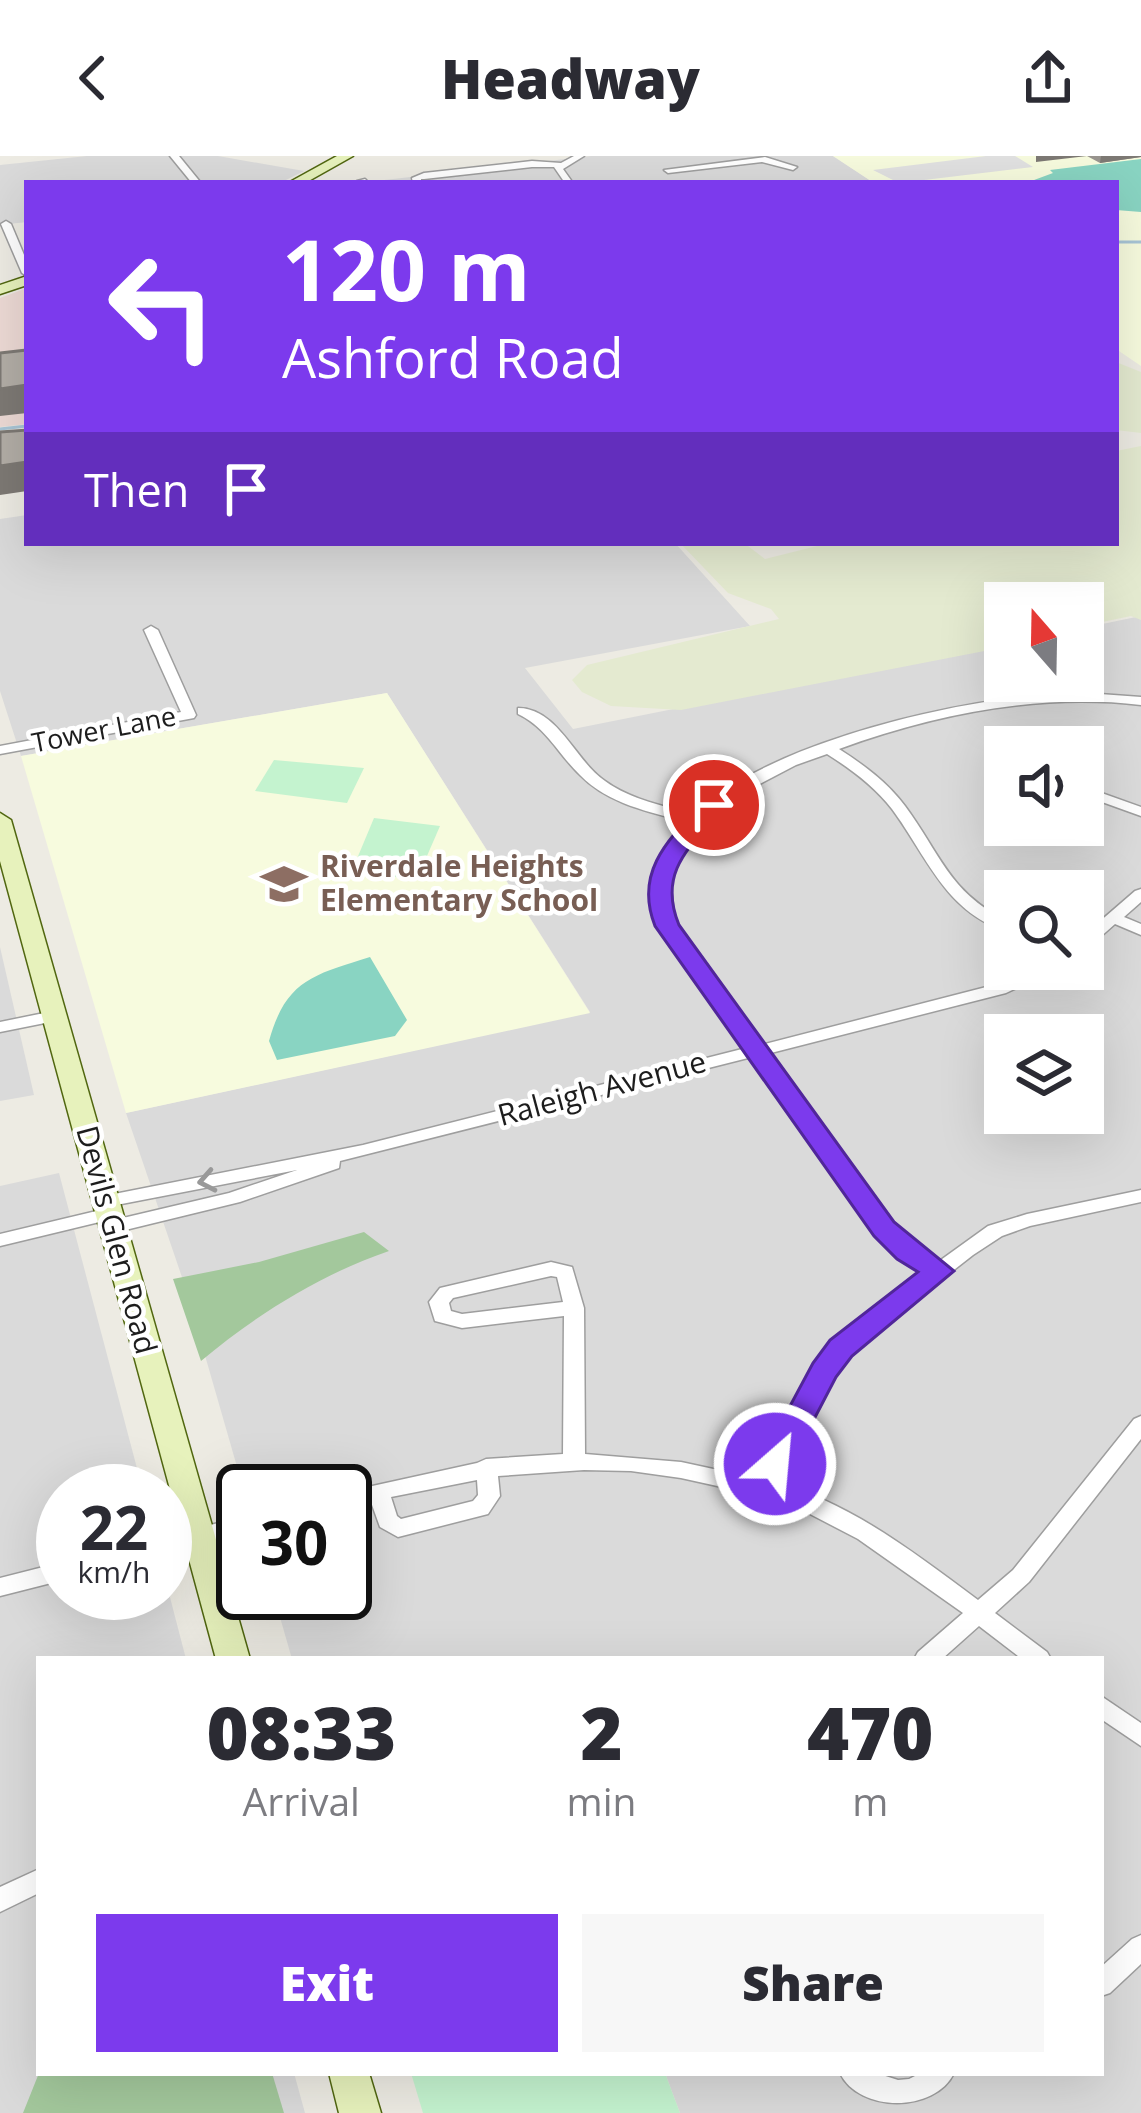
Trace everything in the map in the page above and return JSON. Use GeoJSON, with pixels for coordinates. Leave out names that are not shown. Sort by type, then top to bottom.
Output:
{"type":"FeatureCollection","features":[{"type":"Feature","properties":{"kind":"main road"},"geometry":{"type":"LineString","coordinates":[[302,180],[347,156]]}},
{"type":"Feature","properties":{"kind":"main road"},"geometry":{"type":"LineString","coordinates":[[328,166],[362,156]]}},
{"type":"Feature","properties":{"kind":"main road","name":"Devils Glen Road"},"geometry":{"type":"LineString","coordinates":[[0,820],[8,878],[55,1016],[232,1656]]}},
{"type":"Feature","properties":{"kind":"main road"},"geometry":{"type":"LineString","coordinates":[[350,2076],[360,2113]]}},
{"type":"Feature","properties":{"kind":"street"},"geometry":{"type":"LineString","coordinates":[[174,156],[194,180]]}},
{"type":"Feature","properties":{"kind":"street"},"geometry":{"type":"LineString","coordinates":[[421,179],[536,163],[560,166],[580,156]]}},
{"type":"Feature","properties":{"kind":"street"},"geometry":{"type":"LineString","coordinates":[[685,180],[665,165],[762,159],[793,167]]}},
{"type":"Feature","properties":{"kind":"street"},"geometry":{"type":"LineString","coordinates":[[560,166],[557,172],[565,180]]}},
{"type":"Feature","properties":{"kind":"street"},"geometry":{"type":"LineString","coordinates":[[6,224],[24,269]]}},
{"type":"Feature","properties":{"kind":"street","name":"Tower Lane"},"geometry":{"type":"LineString","coordinates":[[0,750],[189,715],[151,631]]}},
{"type":"Feature","properties":{"kind":"street"},"geometry":{"type":"LineString","coordinates":[[939,1271],[907,1252],[884,1229],[709,988],[659,905],[668,853],[714,805],[769,772],[826,747],[892,728],[1029,700],[1105,696],[1141,701]]}},
{"type":"Feature","properties":{"kind":"street"},"geometry":{"type":"LineString","coordinates":[[523,711],[539,717],[555,732],[598,783],[698,820]]}},
{"type":"Feature","properties":{"kind":"street"},"geometry":{"type":"LineString","coordinates":[[826,747],[876,780],[901,810],[952,893],[984,917]]}},
{"type":"Feature","properties":{"kind":"street"},"geometry":{"type":"LineString","coordinates":[[1104,798],[1141,812]]}},
{"type":"Feature","properties":{"kind":"street"},"geometry":{"type":"LineString","coordinates":[[1104,926],[1141,894]]}},
{"type":"Feature","properties":{"kind":"street"},"geometry":{"type":"LineString","coordinates":[[1114,918],[1141,930]]}},
{"type":"Feature","properties":{"kind":"street","name":"Raleigh Avenue"},"geometry":{"type":"LineString","coordinates":[[0,1240],[109,1214],[233,1198],[363,1151],[996,990]]}},
{"type":"Feature","properties":{"kind":"street"},"geometry":{"type":"LineString","coordinates":[[0,1027],[55,1016]]}},
{"type":"Feature","properties":{"kind":"street"},"geometry":{"type":"LineString","coordinates":[[760,1488],[824,1370],[841,1348],[939,1271],[1011,1226],[1141,1196]]}},
{"type":"Feature","properties":{"kind":"street"},"geometry":{"type":"LineString","coordinates":[[574,1307],[462,1321],[442,1316],[439,1303],[447,1293],[551,1269],[566,1272],[574,1307],[574,1461]]}},
{"type":"Feature","properties":{"kind":"street"},"geometry":{"type":"LineString","coordinates":[[929,1656],[1021,1576],[1133,1451],[1141,1424]]}},
{"type":"Feature","properties":{"kind":"street"},"geometry":{"type":"LineString","coordinates":[[372,1493],[486,1467],[574,1461],[680,1467],[800,1498],[862,1530],[1035,1656]]}},
{"type":"Feature","properties":{"kind":"street"},"geometry":{"type":"LineString","coordinates":[[378,1492],[388,1521],[398,1528],[479,1508],[489,1496],[486,1467]]}},
{"type":"Feature","properties":{"kind":"street"},"geometry":{"type":"LineString","coordinates":[[192,1539],[216,1533]]}},
{"type":"Feature","properties":{"kind":"street"},"geometry":{"type":"LineString","coordinates":[[0,1587],[36,1578]]}},
{"type":"Feature","properties":{"kind":"street"},"geometry":{"type":"LineString","coordinates":[[1104,1708],[1141,1736]]}},
{"type":"Feature","properties":{"kind":"street"},"geometry":{"type":"LineString","coordinates":[[0,1900],[36,1882]]}},
{"type":"Feature","properties":{"kind":"street"},"geometry":{"type":"LineString","coordinates":[[1104,1981],[1141,1947]]}},
{"type":"Feature","properties":{"kind":"street"},"geometry":{"type":"LineString","coordinates":[[859,2076],[883,2091],[900,2094],[919,2090],[936,2076]]}},
{"type":"Feature","properties":{"kind":"shaded area"},"geometry":{"type":"Polygon","coordinates":[[[87,156],[218,156],[304,171],[286,180],[24,180],[24,222],[0,225],[0,165],[87,156]]]}},
{"type":"Feature","properties":{"kind":"shaded area"},"geometry":{"type":"Polygon","coordinates":[[[591,156],[833,156],[869,180],[384,180],[591,156]]]}},
{"type":"Feature","properties":{"kind":"shaded area"},"geometry":{"type":"Polygon","coordinates":[[[833,156],[1141,156],[1141,366],[1119,351],[1119,180],[869,180],[833,156]]]}},
{"type":"Feature","properties":{"kind":"shaded area"},"geometry":{"type":"Polygon","coordinates":[[[986,156],[1015,156],[1033,167],[924,180],[893,180],[873,170],[986,156]]]}},
{"type":"Feature","properties":{"kind":"shaded area"},"geometry":{"type":"Polygon","coordinates":[[[1141,159],[1141,212],[1119,210],[1119,180],[1034,180],[1053,173],[1050,170],[1141,159]]]}},
{"type":"Feature","properties":{"kind":"shaded area"},"geometry":{"type":"Polygon","coordinates":[[[24,289],[24,424],[0,427],[0,298],[24,289]]]}},
{"type":"Feature","properties":{"kind":"shaded area"},"geometry":{"type":"Polygon","coordinates":[[[1119,363],[1141,372],[1141,433],[1119,430],[1119,363]]]}},
{"type":"Feature","properties":{"kind":"shaded area"},"geometry":{"type":"Polygon","coordinates":[[[1141,446],[1141,620],[1131,616],[1104,622],[1104,582],[984,582],[984,651],[681,710],[611,706],[582,692],[572,680],[587,665],[779,619],[771,609],[728,593],[683,546],[748,546],[765,559],[817,546],[1119,546],[1119,450],[1141,446]]]}},
{"type":"Feature","properties":{"kind":"shaded area"},"geometry":{"type":"Polygon","coordinates":[[[24,515],[24,546],[678,546],[750,626],[525,668],[573,729],[984,647],[984,702],[1104,702],[1104,624],[1141,616],[1141,2113],[680,2113],[666,2076],[1104,2076],[1104,1656],[291,1656],[281,1620],[372,1620],[372,1464],[236,1464],[185,1286],[126,1113],[590,1012],[387,693],[21,756],[0,691],[0,519],[24,515]]]}},
{"type":"Feature","properties":{"kind":"shaded area","name":"Riverdale Heights Elementary School"},"geometry":{"type":"Polygon","coordinates":[[[387,693],[590,1013],[126,1113],[21,756],[387,693]]]}},
{"type":"Feature","properties":{"kind":"shaded area"},"geometry":{"type":"Polygon","coordinates":[[[0,947],[34,1095],[0,1101],[0,947]]]}},
{"type":"Feature","properties":{"kind":"shaded area"},"geometry":{"type":"Polygon","coordinates":[[[370,957],[407,1020],[395,1036],[277,1060],[269,1041],[293,992],[317,975],[370,957]]]}},
{"type":"Feature","properties":{"kind":"shaded area"},"geometry":{"type":"Polygon","coordinates":[[[59,1173],[136,1464],[36,1464],[36,1620],[176,1620],[185,1656],[36,1656],[36,2076],[295,2076],[305,2113],[0,2113],[0,1186],[59,1173]]]}},
{"type":"Feature","properties":{"kind":"green space"},"geometry":{"type":"Polygon","coordinates":[[[274,760],[364,768],[347,803],[255,791],[274,760]]]}},
{"type":"Feature","properties":{"kind":"green space"},"geometry":{"type":"Polygon","coordinates":[[[374,818],[440,826],[417,879],[351,873],[374,818]]]}},
{"type":"Feature","properties":{"kind":"green space"},"geometry":{"type":"Polygon","coordinates":[[[364,1232],[389,1251],[290,1297],[201,1361],[173,1279],[259,1262],[364,1232]]]}},
{"type":"Feature","properties":{"kind":"green space"},"geometry":{"type":"Polygon","coordinates":[[[38,2076],[273,2076],[284,2113],[23,2113],[38,2076]]]}},
{"type":"Feature","properties":{"kind":"green space"},"geometry":{"type":"Polygon","coordinates":[[[412,2076],[666,2076],[680,2113],[423,2113],[412,2076]]]}},
{"type":"Feature","properties":{"kind":"building"},"geometry":{"type":"Polygon","coordinates":[[[24,350],[24,385],[0,389],[0,353],[24,350]]]}},
{"type":"Feature","properties":{"kind":"building"},"geometry":{"type":"Polygon","coordinates":[[[24,430],[24,462],[0,466],[0,432],[24,430]]]}},
{"type":"Feature","properties":{"kind":"waterway"},"geometry":{"type":"LineString","coordinates":[[1119,242],[1141,242]]}},
{"type":"Feature","properties":{"kind":"waterway"},"geometry":{"type":"LineString","coordinates":[[0,429],[24,426]]}},
{"type":"Feature","properties":{"kind":"place","name":"Riverdale Heights Elementary School"},"geometry":{"type":"Point","coordinates":[284,884]}},
{"type":"Feature","properties":{"kind":"route"},"geometry":{"type":"LineString","coordinates":[[714,805],[668,853],[659,905],[667,926],[884,1229],[907,1252],[939,1271],[841,1348],[824,1370],[775,1464]]}}]}
